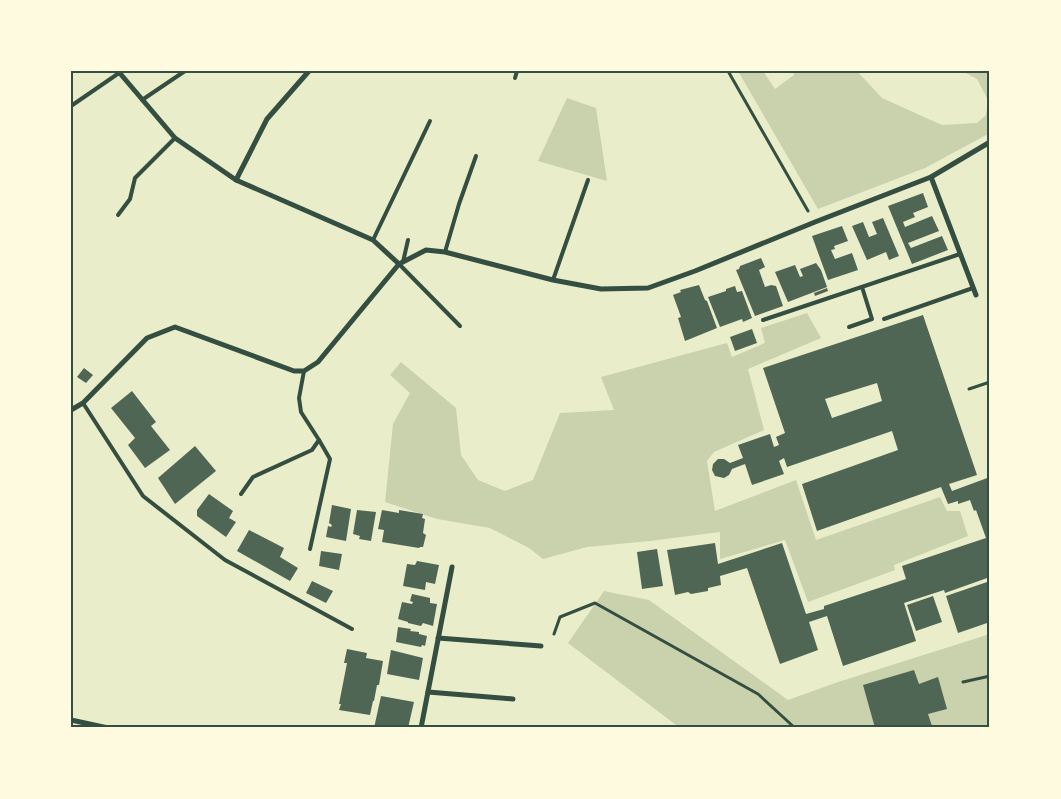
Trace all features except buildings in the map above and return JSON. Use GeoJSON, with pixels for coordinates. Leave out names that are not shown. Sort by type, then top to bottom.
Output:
{"type":"FeatureCollection","features":[{"type":"Feature","properties":{"kind":"street"},"geometry":{"type":"LineString","coordinates":[[236,180],[267,118],[309,71]]}},
{"type":"Feature","properties":{"kind":"street"},"geometry":{"type":"LineString","coordinates":[[118,72],[175,138],[236,180],[373,240],[401,263]]}},
{"type":"Feature","properties":{"kind":"street"},"geometry":{"type":"LineString","coordinates":[[71,410],[83,403],[147,338],[175,327],[294,371],[304,371],[318,362],[401,263],[426,250],[444,252],[553,280],[601,289],[648,288],[931,178],[990,142]]}},
{"type":"Feature","properties":{"kind":"street"},"geometry":{"type":"LineString","coordinates":[[931,178],[976,295]]}},
{"type":"Feature","properties":{"kind":"street"},"geometry":{"type":"LineString","coordinates":[[421,728],[452,567]]}},
{"type":"Feature","properties":{"kind":"street"},"geometry":{"type":"LineString","coordinates":[[438,638],[541,646]]}},
{"type":"Feature","properties":{"kind":"street"},"geometry":{"type":"LineString","coordinates":[[428,692],[513,699]]}},
{"type":"Feature","properties":{"kind":"street"},"geometry":{"type":"LineString","coordinates":[[71,720],[108,728]]}},
{"type":"Feature","properties":{"kind":"lane"},"geometry":{"type":"LineString","coordinates":[[142,100],[185,71]]}},
{"type":"Feature","properties":{"kind":"lane"},"geometry":{"type":"LineString","coordinates":[[516,78],[517,71]]}},
{"type":"Feature","properties":{"kind":"lane"},"geometry":{"type":"LineString","coordinates":[[71,106],[118,72]]}},
{"type":"Feature","properties":{"kind":"lane"},"geometry":{"type":"LineString","coordinates":[[373,240],[430,121]]}},
{"type":"Feature","properties":{"kind":"lane"},"geometry":{"type":"LineString","coordinates":[[118,215],[130,199],[135,178],[175,138]]}},
{"type":"Feature","properties":{"kind":"lane"},"geometry":{"type":"LineString","coordinates":[[444,252],[476,156]]}},
{"type":"Feature","properties":{"kind":"lane"},"geometry":{"type":"LineString","coordinates":[[553,280],[588,180]]}},
{"type":"Feature","properties":{"kind":"lane"},"geometry":{"type":"LineString","coordinates":[[408,240],[401,263],[460,326]]}},
{"type":"Feature","properties":{"kind":"lane"},"geometry":{"type":"LineString","coordinates":[[763,320],[960,254]]}},
{"type":"Feature","properties":{"kind":"lane"},"geometry":{"type":"LineString","coordinates":[[850,327],[872,319],[862,287]]}},
{"type":"Feature","properties":{"kind":"lane"},"geometry":{"type":"LineString","coordinates":[[884,319],[973,288]]}},
{"type":"Feature","properties":{"kind":"lane"},"geometry":{"type":"LineString","coordinates":[[304,371],[300,412],[330,459],[310,549]]}},
{"type":"Feature","properties":{"kind":"lane"},"geometry":{"type":"LineString","coordinates":[[83,403],[144,496],[226,560],[352,629]]}},
{"type":"Feature","properties":{"kind":"lane"},"geometry":{"type":"LineString","coordinates":[[241,494],[253,477],[312,450],[319,440]]}},
{"type":"Feature","properties":{"kind":"path"},"geometry":{"type":"LineString","coordinates":[[728,71],[815,222]]}},
{"type":"Feature","properties":{"kind":"path"},"geometry":{"type":"LineString","coordinates":[[969,389],[990,382]]}},
{"type":"Feature","properties":{"kind":"path"},"geometry":{"type":"LineString","coordinates":[[554,634],[560,617],[595,603],[758,694],[795,728]]}},
{"type":"Feature","properties":{"kind":"path"},"geometry":{"type":"LineString","coordinates":[[963,682],[990,676]]}},
{"type":"Feature","properties":{"kind":"green space"},"geometry":{"type":"Polygon","coordinates":[[[738,71],[763,71],[775,89],[794,75],[793,71],[857,71],[882,98],[942,125],[977,123],[986,115],[988,100],[977,79],[962,71],[990,71],[990,133],[925,168],[818,209],[738,71]]]}},
{"type":"Feature","properties":{"kind":"green space"},"geometry":{"type":"Polygon","coordinates":[[[567,98],[596,108],[607,181],[538,161],[567,98]]]}},
{"type":"Feature","properties":{"kind":"green space"},"geometry":{"type":"Polygon","coordinates":[[[807,313],[821,338],[748,369],[764,430],[714,452],[707,461],[715,511],[796,480],[816,540],[940,497],[947,511],[960,511],[968,536],[894,565],[895,570],[808,602],[785,540],[720,559],[720,532],[587,547],[543,559],[529,548],[490,528],[437,519],[385,502],[393,424],[410,393],[390,375],[401,362],[456,408],[461,455],[478,480],[505,491],[533,480],[560,413],[614,410],[601,377],[727,343],[732,357],[765,343],[761,328],[807,313]]]}},
{"type":"Feature","properties":{"kind":"green space"},"geometry":{"type":"Polygon","coordinates":[[[604,591],[649,600],[788,700],[838,682],[990,634],[990,728],[680,728],[568,643],[604,591]]]}}]}
